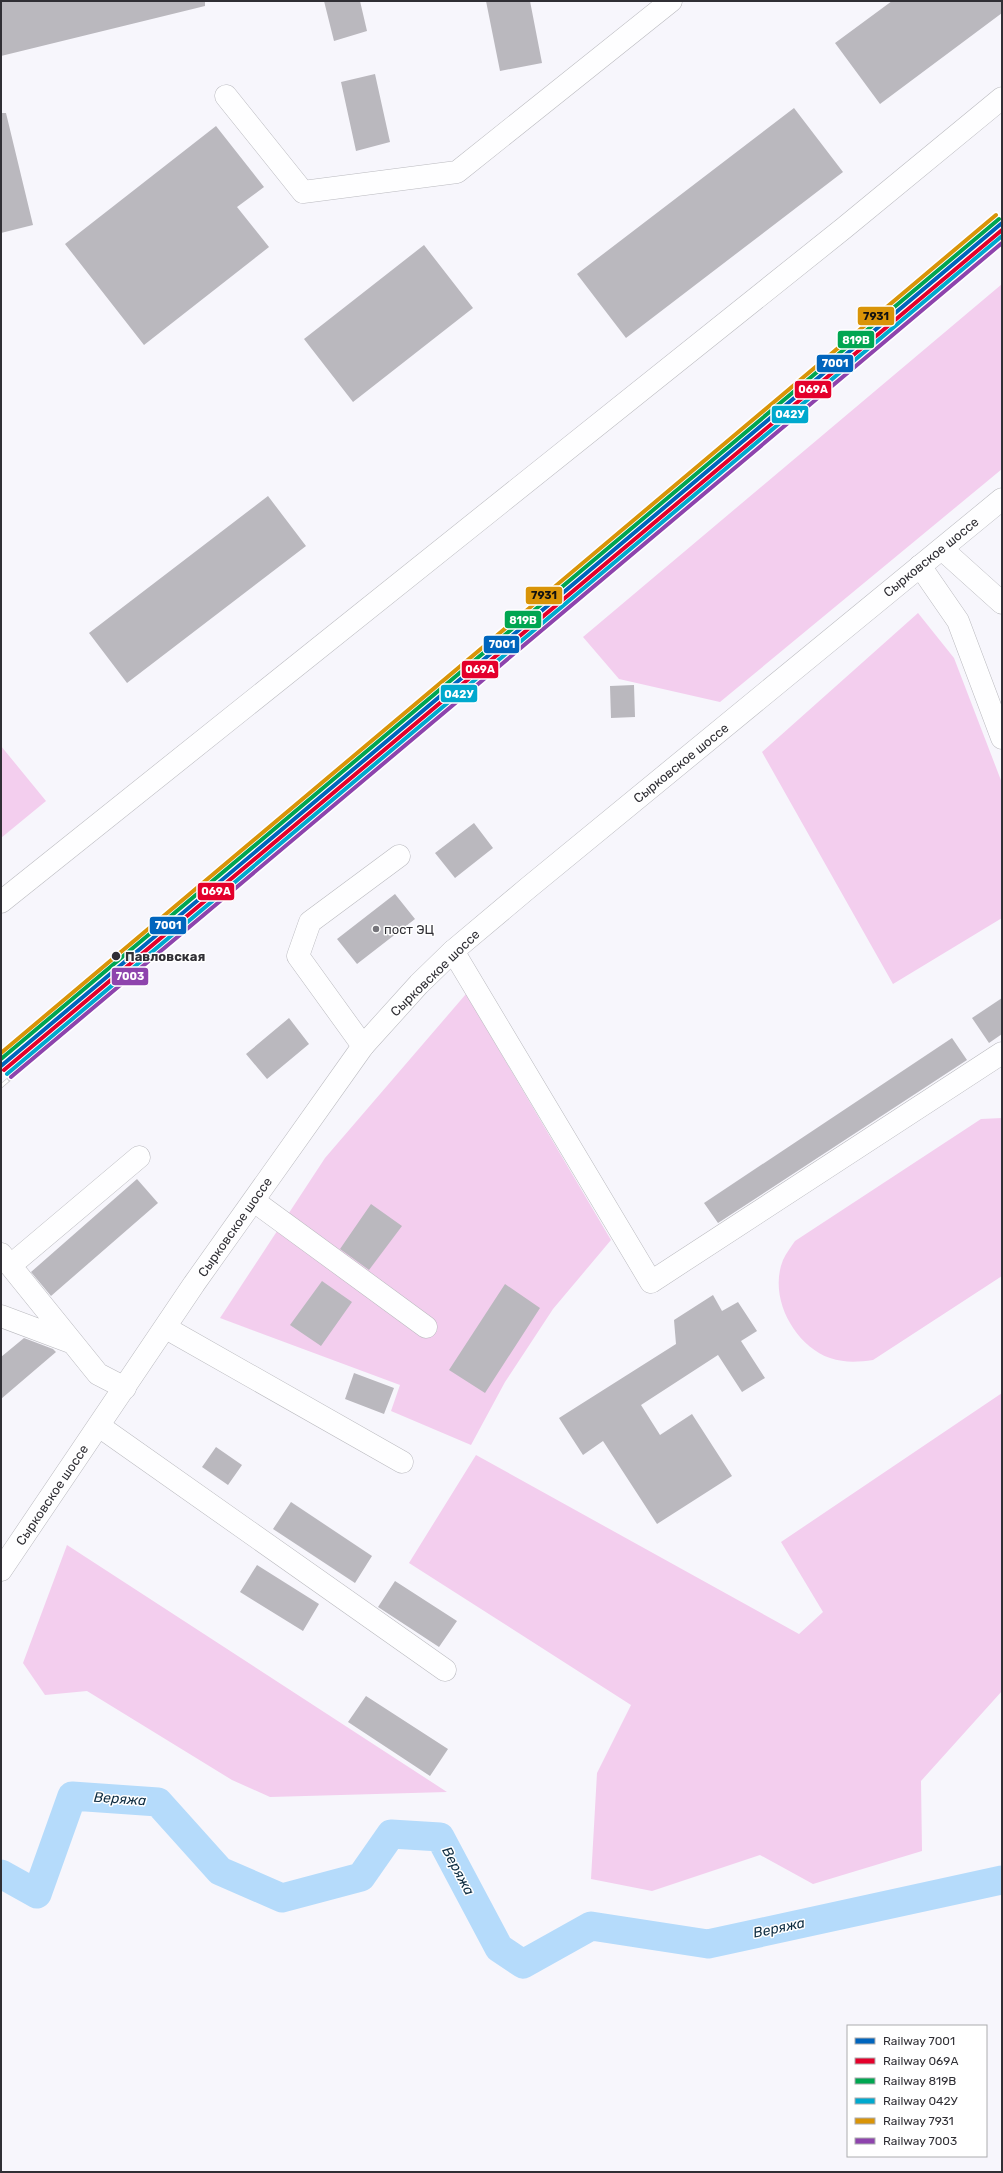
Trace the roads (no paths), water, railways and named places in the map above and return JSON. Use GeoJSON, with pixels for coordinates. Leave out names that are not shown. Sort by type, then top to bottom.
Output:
{"type":"FeatureCollection","features":[{"type":"Feature","properties":{"kind":"main road"},"geometry":{"type":"LineString","coordinates":[[226,96],[303,192],[457,172],[672,1]]}},
{"type":"Feature","properties":{"kind":"main road"},"geometry":{"type":"LineString","coordinates":[[1,902],[844,228],[1002,98]]}},
{"type":"Feature","properties":{"kind":"main road","name":"Сырковское шоссе"},"geometry":{"type":"LineString","coordinates":[[1,1570],[166,1328],[194,1284],[363,1046],[419,984],[454,951],[1002,499]]}},
{"type":"Feature","properties":{"kind":"main road"},"geometry":{"type":"LineString","coordinates":[[942,549],[1002,603]]}},
{"type":"Feature","properties":{"kind":"main road"},"geometry":{"type":"LineString","coordinates":[[920,566],[958,621],[1002,738]]}},
{"type":"Feature","properties":{"kind":"main road"},"geometry":{"type":"LineString","coordinates":[[363,1046],[298,956],[310,922],[399,856]]}},
{"type":"Feature","properties":{"kind":"main road"},"geometry":{"type":"LineString","coordinates":[[454,951],[652,1282],[1002,1053]]}},
{"type":"Feature","properties":{"kind":"main road"},"geometry":{"type":"LineString","coordinates":[[125,1388],[98,1374],[6,1260],[139,1156]]}},
{"type":"Feature","properties":{"kind":"main road"},"geometry":{"type":"LineString","coordinates":[[254,1201],[426,1327]]}},
{"type":"Feature","properties":{"kind":"main road"},"geometry":{"type":"LineString","coordinates":[[1,1316],[74,1344]]}},
{"type":"Feature","properties":{"kind":"main road"},"geometry":{"type":"LineString","coordinates":[[166,1328],[402,1462]]}},
{"type":"Feature","properties":{"kind":"main road"},"geometry":{"type":"LineString","coordinates":[[99,1426],[445,1670]]}},
{"type":"Feature","properties":{"kind":"waterway","name":"Веряжа"},"geometry":{"type":"LineString","coordinates":[[1,1874],[37,1894],[72,1796],[158,1802],[220,1871],[282,1898],[361,1877],[391,1834],[440,1837],[499,1948],[523,1964],[591,1926],[708,1944],[1002,1880]]}},
{"type":"Feature","properties":{"kind":"railway"},"geometry":{"type":"LineString","coordinates":[[1,1086],[1002,240]]}},
{"type":"Feature","properties":{"kind":"rail line","name":"7931"},"geometry":{"type":"LineString","coordinates":[[1,1053],[996,215]]}},
{"type":"Feature","properties":{"kind":"rail line","name":"819В"},"geometry":{"type":"LineString","coordinates":[[1,1059],[999,219]]}},
{"type":"Feature","properties":{"kind":"rail line","name":"7001"},"geometry":{"type":"LineString","coordinates":[[1,1066],[1002,223]]}},
{"type":"Feature","properties":{"kind":"rail line","name":"069А"},"geometry":{"type":"LineString","coordinates":[[4,1070],[1002,230]]}},
{"type":"Feature","properties":{"kind":"rail line","name":"042У"},"geometry":{"type":"LineString","coordinates":[[7,1074],[1002,236]]}},
{"type":"Feature","properties":{"kind":"rail line","name":"7003"},"geometry":{"type":"LineString","coordinates":[[11,1077],[1002,243]]}},
{"type":"Feature","properties":{"kind":"place","name":"пост ЭЦ"},"geometry":{"type":"Point","coordinates":[376,929]}},
{"type":"Feature","properties":{"kind":"place","name":"Павловская"},"geometry":{"type":"Point","coordinates":[116,956]}}]}
